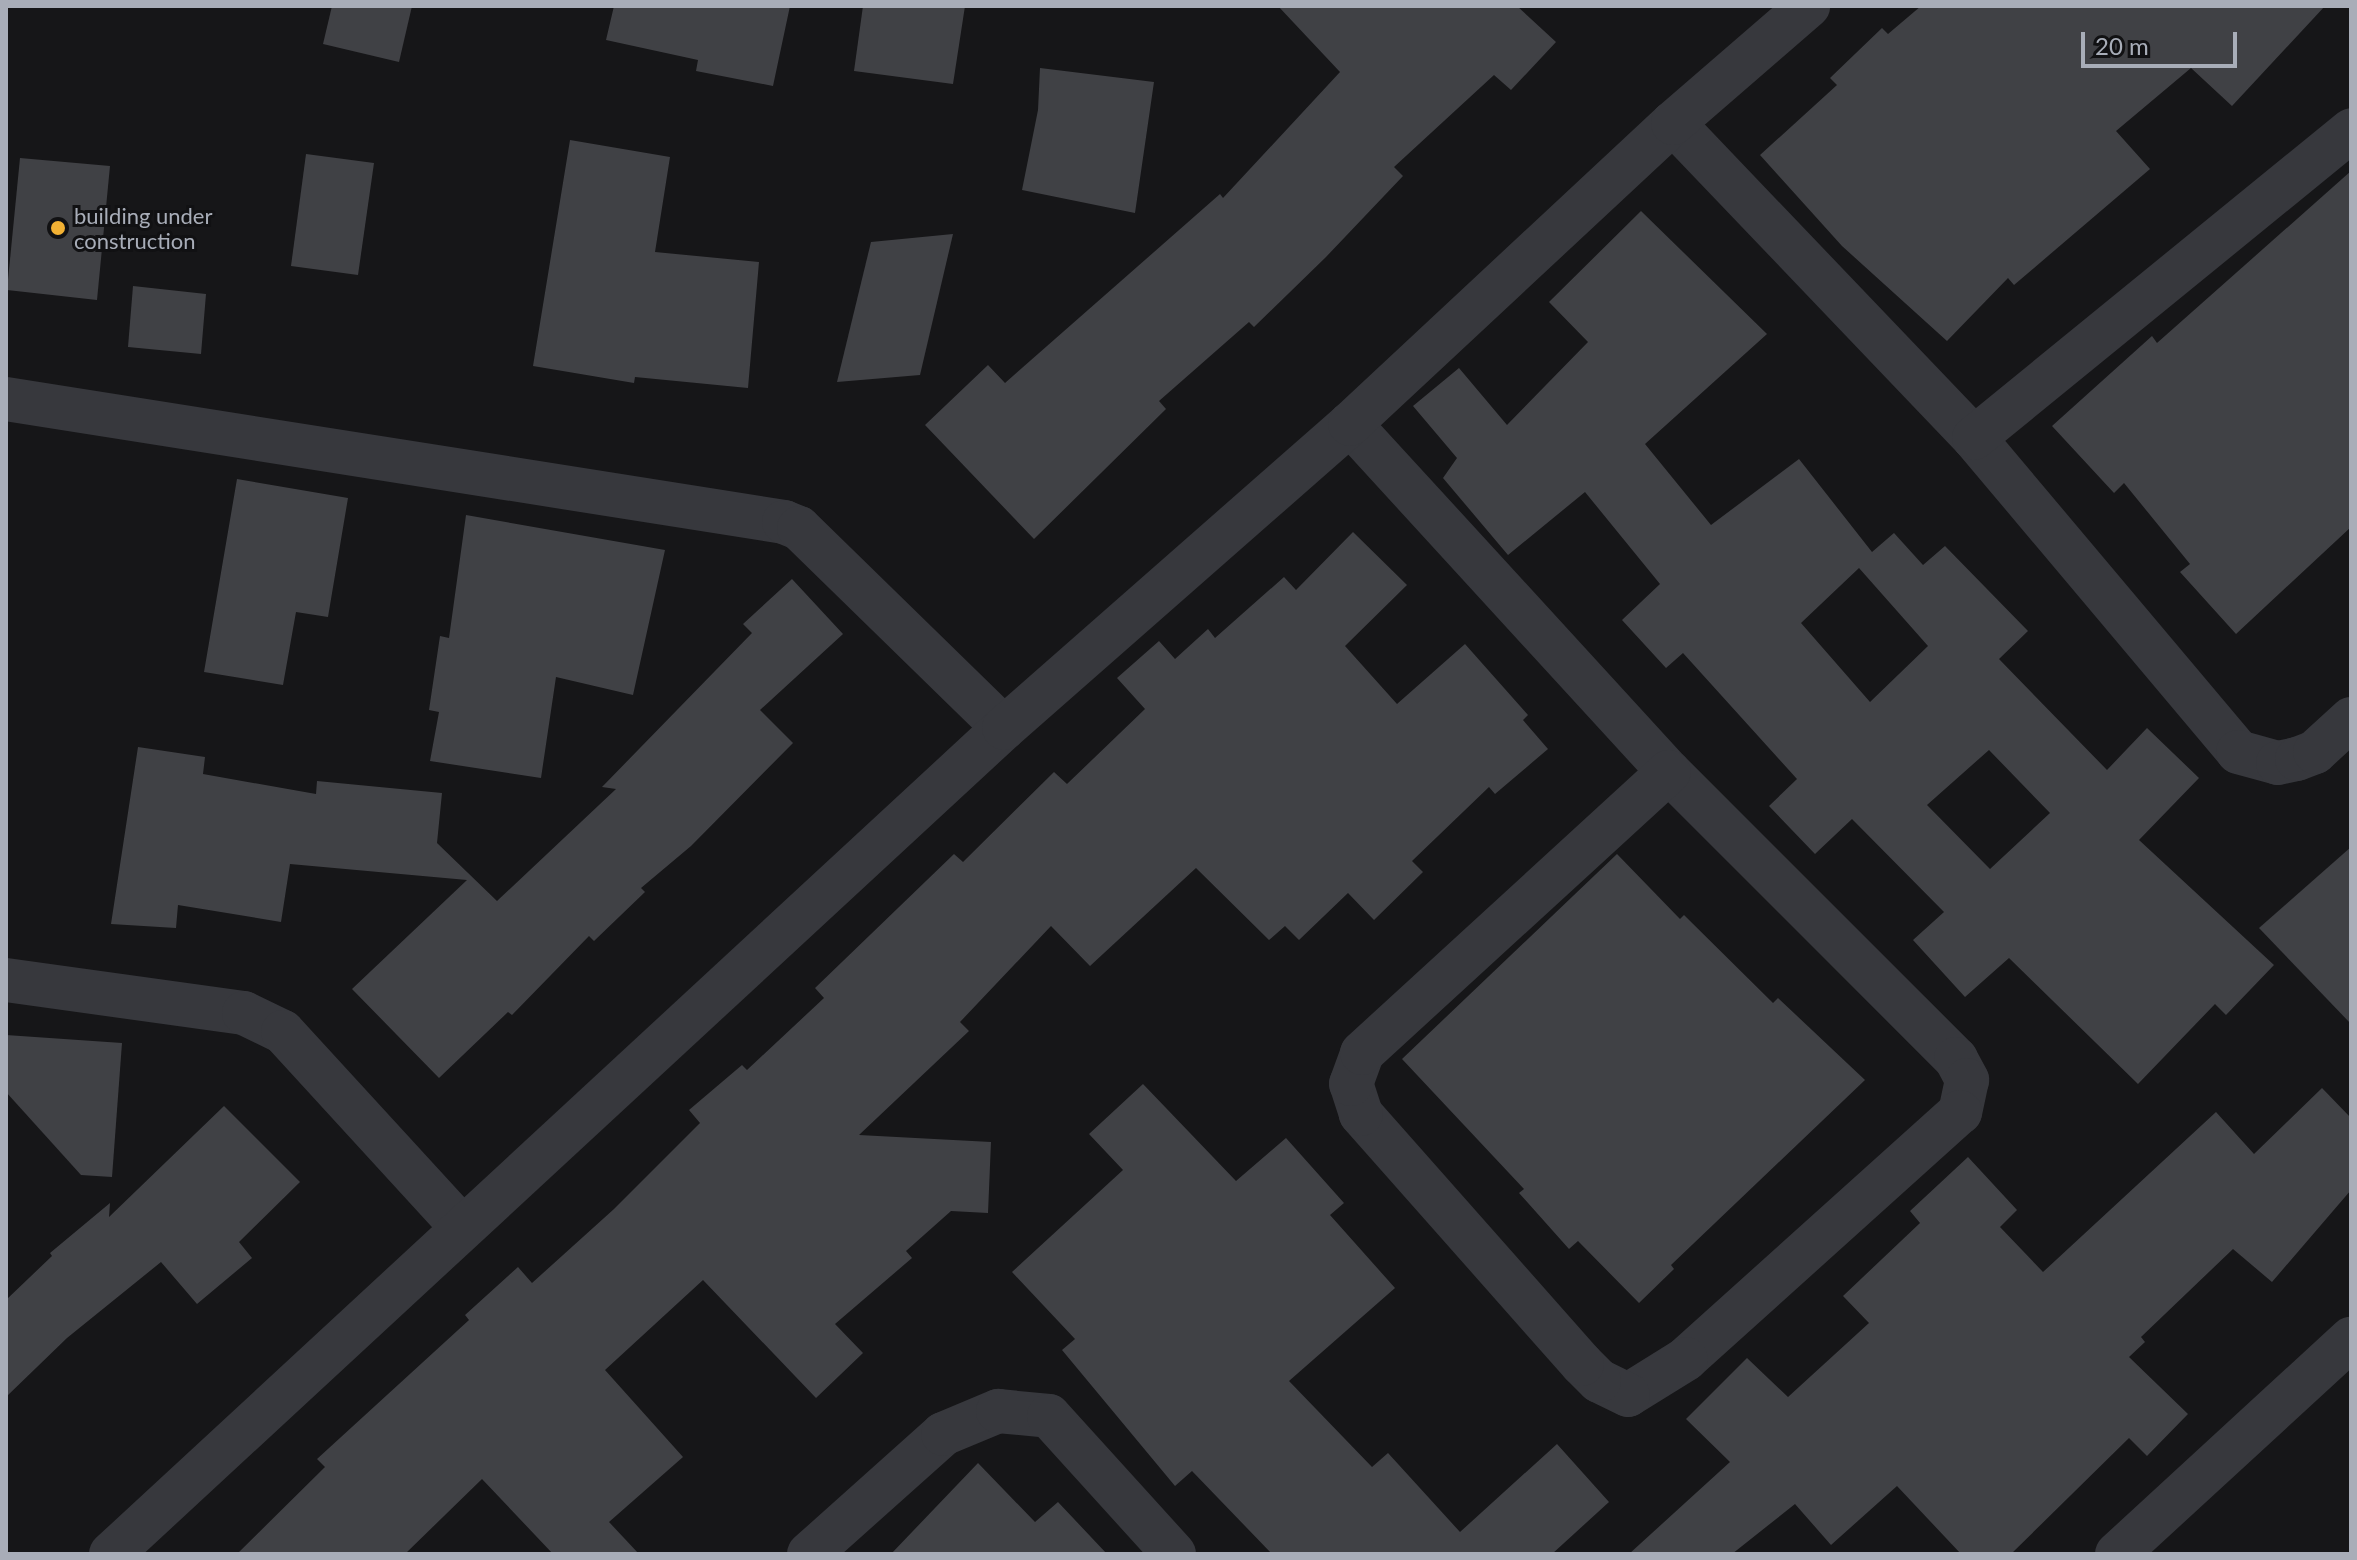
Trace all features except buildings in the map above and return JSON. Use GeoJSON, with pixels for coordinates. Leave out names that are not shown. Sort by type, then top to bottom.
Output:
{"type":"FeatureCollection","features":[{"type":"Feature","properties":{"kind":"street"},"geometry":{"type":"LineString","coordinates":[[111,1554],[461,1226],[1004,728],[1350,424],[1673,123],[1808,6]]}},
{"type":"Feature","properties":{"kind":"street"},"geometry":{"type":"LineString","coordinates":[[1673,123],[1974,438],[2238,752],[2278,763],[2297,759],[2315,752],[2351,719]]}},
{"type":"Feature","properties":{"kind":"street"},"geometry":{"type":"LineString","coordinates":[[1974,438],[2351,130]]}},
{"type":"Feature","properties":{"kind":"street"},"geometry":{"type":"LineString","coordinates":[[6,399],[784,522],[799,528],[1004,728]]}},
{"type":"Feature","properties":{"kind":"street"},"geometry":{"type":"LineString","coordinates":[[1350,424],[1669,772],[1956,1059],[1967,1080],[1960,1112],[1686,1359],[1628,1395],[1599,1381],[1582,1364],[1361,1114],[1351,1084],[1362,1053],[1669,772]]}},
{"type":"Feature","properties":{"kind":"street"},"geometry":{"type":"LineString","coordinates":[[6,980],[244,1013],[283,1032],[461,1226]]}},
{"type":"Feature","properties":{"kind":"street"},"geometry":{"type":"LineString","coordinates":[[2117,1554],[2351,1339]]}},
{"type":"Feature","properties":{"kind":"street"},"geometry":{"type":"LineString","coordinates":[[809,1554],[943,1434],[998,1411],[1049,1416],[1174,1554]]}},
{"type":"Feature","properties":{"kind":"place","name":"building under construction"},"geometry":{"type":"Point","coordinates":[58,228]}}]}
